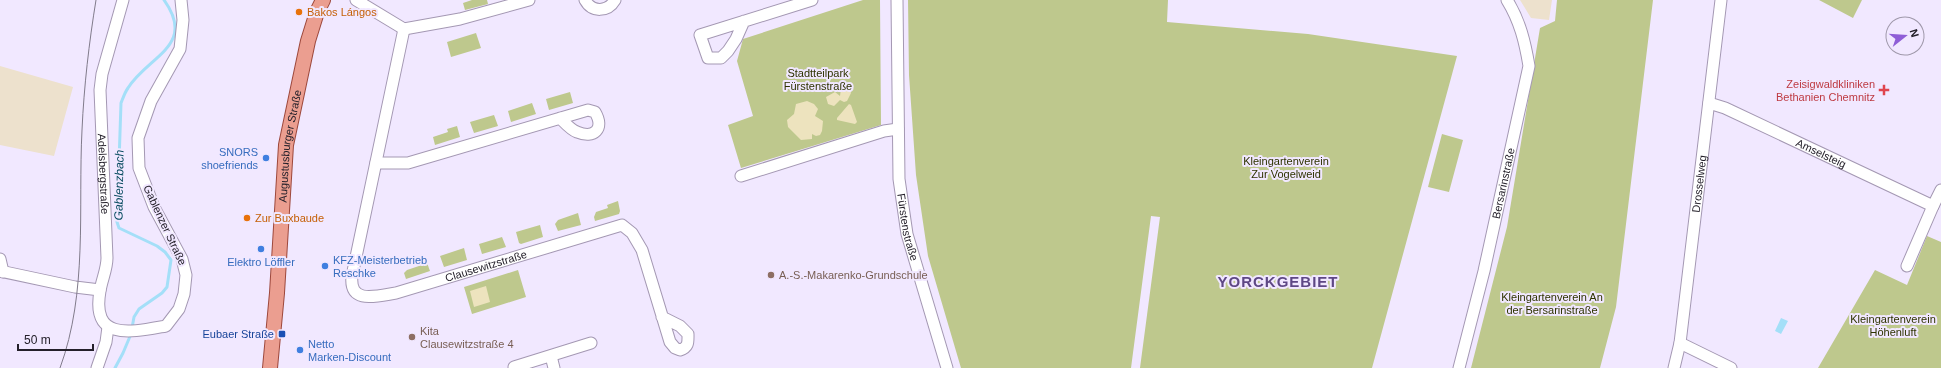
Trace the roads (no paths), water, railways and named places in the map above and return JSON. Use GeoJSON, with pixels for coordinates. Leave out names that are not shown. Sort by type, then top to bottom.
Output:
{"type":"FeatureCollection","features":[{"type":"Feature","properties":{"kind":"main road","name":"Augustusburger Straße"},"geometry":{"type":"LineString","coordinates":[[270,368],[277,293],[286,145],[308,41],[317,12],[323,0]]}},
{"type":"Feature","properties":{"kind":"street","name":"Adelsbergstraße"},"geometry":{"type":"LineString","coordinates":[[108,327],[102,322],[99,313],[100,290],[107,268],[100,90],[102,74],[123,0]]}},
{"type":"Feature","properties":{"kind":"street","name":"Gablenzer Straße"},"geometry":{"type":"LineString","coordinates":[[108,327],[138,331],[166,326],[179,309],[184,294],[186,275],[182,259],[154,207],[139,168],[138,138],[151,101],[180,49],[183,20],[181,0]]}},
{"type":"Feature","properties":{"kind":"street"},"geometry":{"type":"LineString","coordinates":[[356,0],[404,29],[460,19],[529,0]]}},
{"type":"Feature","properties":{"kind":"street"},"geometry":{"type":"LineString","coordinates":[[585,0],[591,7],[602,10],[612,5],[615,0]]}},
{"type":"Feature","properties":{"kind":"street"},"geometry":{"type":"LineString","coordinates":[[744,21],[812,0]]}},
{"type":"Feature","properties":{"kind":"street","name":"Fürstenstraße"},"geometry":{"type":"LineString","coordinates":[[897,0],[899,179],[907,234],[947,368]]}},
{"type":"Feature","properties":{"kind":"street","name":"Bersarinstraße"},"geometry":{"type":"LineString","coordinates":[[1458,368],[1484,271],[1529,66],[1524,36],[1514,12],[1507,0]]}},
{"type":"Feature","properties":{"kind":"street","name":"Drosselweg"},"geometry":{"type":"LineString","coordinates":[[1674,368],[1680,343],[1721,0]]}},
{"type":"Feature","properties":{"kind":"street","name":"Clausewitzstraße"},"geometry":{"type":"LineString","coordinates":[[404,29],[352,276],[351,284],[354,291],[359,295],[373,297],[396,293],[622,225],[632,232],[642,250],[662,317]]}},
{"type":"Feature","properties":{"kind":"street","name":"Amselsteig"},"geometry":{"type":"LineString","coordinates":[[1709,103],[1725,108],[1933,206]]}},
{"type":"Feature","properties":{"kind":"street"},"geometry":{"type":"LineString","coordinates":[[376,163],[408,163],[560,118]]}},
{"type":"Feature","properties":{"kind":"street"},"geometry":{"type":"LineString","coordinates":[[741,176],[898,129]]}},
{"type":"Feature","properties":{"kind":"street"},"geometry":{"type":"LineString","coordinates":[[1907,266],[1941,190]]}},
{"type":"Feature","properties":{"kind":"street"},"geometry":{"type":"LineString","coordinates":[[0,259],[1,272],[75,288],[100,290]]}},
{"type":"Feature","properties":{"kind":"street"},"geometry":{"type":"LineString","coordinates":[[97,368],[106,342],[108,327]]}},
{"type":"Feature","properties":{"kind":"street"},"geometry":{"type":"LineString","coordinates":[[514,367],[591,343]]}},
{"type":"Feature","properties":{"kind":"street"},"geometry":{"type":"LineString","coordinates":[[1680,343],[1731,368]]}},
{"type":"Feature","properties":{"kind":"street"},"geometry":{"type":"LineString","coordinates":[[551,356],[554,368]]}},
{"type":"Feature","properties":{"kind":"water"},"geometry":{"type":"Polygon","coordinates":[[[1781,318],[1788,321],[1781,334],[1775,331],[1781,318]]]}},
{"type":"Feature","properties":{"kind":"waterway","name":"Gablenzbach"},"geometry":{"type":"LineString","coordinates":[[132,328],[134,317],[139,309],[162,293],[167,287],[171,260],[165,252],[157,246],[119,228],[117,222],[121,103],[127,90],[137,77],[166,49],[172,40],[175,29],[173,16],[164,0]]}},
{"type":"Feature","properties":{"kind":"waterway","name":"Gablenzbach"},"geometry":{"type":"LineString","coordinates":[[115,368],[131,334]]}},
{"type":"Feature","properties":{"kind":"tram line"},"geometry":{"type":"LineString","coordinates":[[60,368],[69,339],[75,310],[78,280],[83,114],[87,65],[96,0]]}},
{"type":"Feature","properties":{"kind":"place","name":"Bakos Lángos"},"geometry":{"type":"Point","coordinates":[299,12]}},
{"type":"Feature","properties":{"kind":"place","name":"Zeisigwaldkliniken Bethanien Chemnitz"},"geometry":{"type":"Point","coordinates":[1884,90]}},
{"type":"Feature","properties":{"kind":"place","name":"SNORS shoefriends"},"geometry":{"type":"Point","coordinates":[266,158]}},
{"type":"Feature","properties":{"kind":"place","name":"Zur Buxbaude"},"geometry":{"type":"Point","coordinates":[247,218]}},
{"type":"Feature","properties":{"kind":"place","name":"Elektro Löffler"},"geometry":{"type":"Point","coordinates":[261,249]}},
{"type":"Feature","properties":{"kind":"place","name":"KFZ-Meisterbetrieb Reschke"},"geometry":{"type":"Point","coordinates":[325,266]}},
{"type":"Feature","properties":{"kind":"place","name":"A.-S.-Makarenko-Grundschule"},"geometry":{"type":"Point","coordinates":[771,275]}},
{"type":"Feature","properties":{"kind":"place","name":"Eubaer Straße"},"geometry":{"type":"Point","coordinates":[282,334]}},
{"type":"Feature","properties":{"kind":"place","name":"Kita Clausewitzstraße 4"},"geometry":{"type":"Point","coordinates":[412,337]}},
{"type":"Feature","properties":{"kind":"place","name":"Netto Marken-Discount"},"geometry":{"type":"Point","coordinates":[300,350]}},
{"type":"Feature","properties":{"kind":"district","name":"YORCKGEBIET"},"geometry":{"type":"Point","coordinates":[1278,281]}},
{"type":"Feature","properties":{"kind":"park label","name":"Stadtteilpark Fürstenstraße"},"geometry":{"type":"Point","coordinates":[818,79]}},
{"type":"Feature","properties":{"kind":"park label","name":"Kleingartenverein Zur Vogelweid"},"geometry":{"type":"Point","coordinates":[1286,167]}},
{"type":"Feature","properties":{"kind":"park label","name":"Kleingartenverein An der Bersarinstraße"},"geometry":{"type":"Point","coordinates":[1552,303]}},
{"type":"Feature","properties":{"kind":"park label","name":"Kleingartenverein Höhenluft"},"geometry":{"type":"Point","coordinates":[1893,325]}}]}
